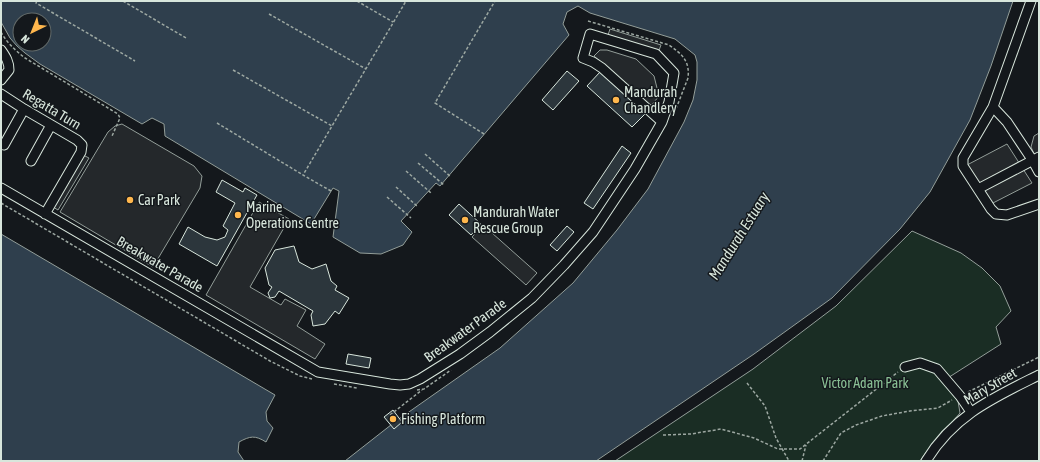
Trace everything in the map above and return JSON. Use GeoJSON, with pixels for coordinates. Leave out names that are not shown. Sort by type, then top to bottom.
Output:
{"type":"FeatureCollection","features":[{"type":"Feature","properties":{"kind":"street"},"geometry":{"type":"LineString","coordinates":[[1030,1],[993,107],[963,158],[963,166],[991,209],[996,214],[1008,215],[1039,204]]}},
{"type":"Feature","properties":{"kind":"street","name":"Breakwater Parade"},"geometry":{"type":"LineString","coordinates":[[1,188],[318,372],[400,385],[409,384],[425,377],[460,354],[532,298],[593,232],[631,176],[662,122],[669,102],[674,73],[656,54],[590,34],[583,58],[602,68],[662,122]]}},
{"type":"Feature","properties":{"kind":"street"},"geometry":{"type":"LineString","coordinates":[[1,50],[9,65],[9,70],[1,80]]}},
{"type":"Feature","properties":{"kind":"street","name":"Regatta Turn"},"geometry":{"type":"LineString","coordinates":[[1,94],[78,140],[82,145],[81,152],[45,214]]}},
{"type":"Feature","properties":{"kind":"street"},"geometry":{"type":"LineString","coordinates":[[993,107],[1007,122],[1036,159],[1039,172]]}},
{"type":"Feature","properties":{"kind":"street"},"geometry":{"type":"LineString","coordinates":[[4,146],[24,109]]}},
{"type":"Feature","properties":{"kind":"street"},"geometry":{"type":"LineString","coordinates":[[30,161],[51,125]]}},
{"type":"Feature","properties":{"kind":"street"},"geometry":{"type":"LineString","coordinates":[[978,189],[1036,159]]}},
{"type":"Feature","properties":{"kind":"street"},"geometry":{"type":"LineString","coordinates":[[904,367],[920,363],[937,370],[960,396],[971,412]]}},
{"type":"Feature","properties":{"kind":"street","name":"Mary Street"},"geometry":{"type":"LineString","coordinates":[[926,461],[945,435],[971,412],[994,398],[1039,375]]}},
{"type":"Feature","properties":{"kind":"path"},"geometry":{"type":"LineString","coordinates":[[37,1],[36,3],[135,61]]}},
{"type":"Feature","properties":{"kind":"path"},"geometry":{"type":"LineString","coordinates":[[123,1],[186,38]]}},
{"type":"Feature","properties":{"kind":"path"},"geometry":{"type":"LineString","coordinates":[[356,1],[393,22]]}},
{"type":"Feature","properties":{"kind":"path"},"geometry":{"type":"LineString","coordinates":[[304,175],[406,1]]}},
{"type":"Feature","properties":{"kind":"path"},"geometry":{"type":"LineString","coordinates":[[484,134],[436,103],[495,1]]}},
{"type":"Feature","properties":{"kind":"path"},"geometry":{"type":"LineString","coordinates":[[268,14],[366,69]]}},
{"type":"Feature","properties":{"kind":"path"},"geometry":{"type":"LineString","coordinates":[[588,21],[669,46],[679,52],[685,59],[689,71],[688,78],[672,118]]}},
{"type":"Feature","properties":{"kind":"path"},"geometry":{"type":"LineString","coordinates":[[1,32],[4,38],[16,51],[25,58],[118,114],[120,118],[112,136]]}},
{"type":"Feature","properties":{"kind":"path"},"geometry":{"type":"LineString","coordinates":[[234,70],[332,126]]}},
{"type":"Feature","properties":{"kind":"path"},"geometry":{"type":"LineString","coordinates":[[217,123],[331,192]]}},
{"type":"Feature","properties":{"kind":"path"},"geometry":{"type":"LineString","coordinates":[[425,154],[451,177]]}},
{"type":"Feature","properties":{"kind":"path"},"geometry":{"type":"LineString","coordinates":[[418,163],[444,185]]}},
{"type":"Feature","properties":{"kind":"path"},"geometry":{"type":"LineString","coordinates":[[406,171],[431,193]]}},
{"type":"Feature","properties":{"kind":"path"},"geometry":{"type":"LineString","coordinates":[[396,188],[418,207]]}},
{"type":"Feature","properties":{"kind":"path"},"geometry":{"type":"LineString","coordinates":[[388,197],[411,218]]}},
{"type":"Feature","properties":{"kind":"path"},"geometry":{"type":"LineString","coordinates":[[1,203],[270,361],[300,376],[315,380]]}},
{"type":"Feature","properties":{"kind":"path"},"geometry":{"type":"LineString","coordinates":[[823,461],[841,433],[856,425],[882,416],[938,408],[1039,357]]}},
{"type":"Feature","properties":{"kind":"path"},"geometry":{"type":"LineString","coordinates":[[663,435],[691,434],[721,429],[754,438],[778,449],[800,449],[904,367]]}},
{"type":"Feature","properties":{"kind":"path"},"geometry":{"type":"LineString","coordinates":[[390,415],[454,368]]}},
{"type":"Feature","properties":{"kind":"path"},"geometry":{"type":"LineString","coordinates":[[329,383],[358,388]]}},
{"type":"Feature","properties":{"kind":"path"},"geometry":{"type":"LineString","coordinates":[[747,383],[765,406],[776,438],[789,461]]}},
{"type":"Feature","properties":{"kind":"path"},"geometry":{"type":"LineString","coordinates":[[412,390],[424,389]]}},
{"type":"Feature","properties":{"kind":"path"},"geometry":{"type":"LineString","coordinates":[[802,461],[806,445]]}},
{"type":"Feature","properties":{"kind":"green space","name":"Victor Adam Park"},"geometry":{"type":"Polygon","coordinates":[[[912,231],[961,253],[982,268],[1000,286],[1011,311],[996,327],[1001,344],[943,381],[958,401],[960,413],[920,461],[615,461],[753,369],[836,306],[912,231]]]}},
{"type":"Feature","properties":{"kind":"shaded area"},"geometry":{"type":"Polygon","coordinates":[[[610,29],[661,45],[658,53],[607,38],[610,29]]]}},
{"type":"Feature","properties":{"kind":"shaded area"},"geometry":{"type":"Polygon","coordinates":[[[600,50],[607,50],[636,59],[654,76],[659,96],[650,107],[594,56],[600,50]]]}},
{"type":"Feature","properties":{"kind":"shaded area","name":"Car Park"},"geometry":{"type":"Polygon","coordinates":[[[122,124],[194,166],[202,176],[200,188],[153,267],[60,212],[108,132],[115,126],[122,124]]]}},
{"type":"Feature","properties":{"kind":"shaded area"},"geometry":{"type":"Polygon","coordinates":[[[1039,133],[1039,165],[1031,147],[1034,136],[1039,133]]]}},
{"type":"Feature","properties":{"kind":"shaded area"},"geometry":{"type":"Polygon","coordinates":[[[1007,144],[1032,183],[991,204],[967,165],[1007,144]]]}},
{"type":"Feature","properties":{"kind":"shaded area"},"geometry":{"type":"Polygon","coordinates":[[[83,155],[89,158],[58,210],[53,207],[83,155]]]}},
{"type":"Feature","properties":{"kind":"shaded area"},"geometry":{"type":"Polygon","coordinates":[[[259,202],[289,219],[250,287],[281,305],[285,299],[306,310],[297,326],[325,344],[315,359],[206,295],[259,202]]]}},
{"type":"Feature","properties":{"kind":"shaded area"},"geometry":{"type":"Polygon","coordinates":[[[483,225],[537,273],[526,285],[472,237],[483,225]]]}},
{"type":"Feature","properties":{"kind":"water","name":"Mandurah Estuary"},"geometry":{"type":"Polygon","coordinates":[[[1,1],[1013,1],[991,66],[970,120],[930,192],[900,229],[832,298],[754,354],[596,461],[345,461],[396,421],[500,348],[573,283],[617,230],[648,189],[684,122],[693,100],[697,80],[697,62],[695,55],[675,39],[590,13],[578,6],[567,12],[563,24],[569,35],[440,186],[436,183],[401,221],[412,232],[403,245],[381,254],[360,253],[333,237],[339,191],[333,188],[311,224],[165,136],[164,124],[152,118],[142,124],[40,64],[25,53],[24,52],[52,52],[52,12],[12,12],[12,40],[1,22],[1,1]]]}},
{"type":"Feature","properties":{"kind":"water"},"geometry":{"type":"Polygon","coordinates":[[[1,234],[275,395],[266,412],[267,421],[273,428],[266,442],[259,438],[252,437],[246,438],[239,442],[238,452],[244,461],[1,461],[1,234]]]}},
{"type":"Feature","properties":{"kind":"building"},"geometry":{"type":"Polygon","coordinates":[[[567,71],[579,81],[553,110],[542,100],[567,71]]]}},
{"type":"Feature","properties":{"kind":"building","name":"Mandurah Chandlery"},"geometry":{"type":"Polygon","coordinates":[[[600,72],[646,113],[632,127],[587,86],[600,72]]]}},
{"type":"Feature","properties":{"kind":"building"},"geometry":{"type":"Polygon","coordinates":[[[622,146],[631,153],[593,209],[584,203],[622,146]]]}},
{"type":"Feature","properties":{"kind":"building","name":"Marine Operations Centre"},"geometry":{"type":"Polygon","coordinates":[[[222,180],[243,192],[245,188],[257,195],[217,266],[179,244],[188,227],[205,237],[217,240],[225,237],[228,230],[223,226],[235,203],[216,192],[222,180]]]}},
{"type":"Feature","properties":{"kind":"building","name":"Mandurah Water Rescue Group"},"geometry":{"type":"Polygon","coordinates":[[[459,204],[481,224],[471,235],[449,215],[459,204]]]}},
{"type":"Feature","properties":{"kind":"building"},"geometry":{"type":"Polygon","coordinates":[[[567,226],[574,232],[557,251],[550,245],[567,226]]]}},
{"type":"Feature","properties":{"kind":"building"},"geometry":{"type":"Polygon","coordinates":[[[294,246],[299,262],[312,269],[326,264],[331,281],[337,286],[335,290],[349,298],[339,314],[335,311],[325,324],[313,326],[311,315],[313,311],[279,291],[275,297],[270,298],[268,293],[272,287],[269,285],[265,268],[275,250],[294,246]]]}},
{"type":"Feature","properties":{"kind":"building"},"geometry":{"type":"Polygon","coordinates":[[[348,354],[371,358],[369,368],[346,364],[348,354]]]}},
{"type":"Feature","properties":{"kind":"building","name":"Fishing Platform"},"geometry":{"type":"Polygon","coordinates":[[[393,410],[402,422],[394,429],[384,417],[393,410]]]}},
{"type":"Feature","properties":{"kind":"place","name":"Mandurah Chandlery"},"geometry":{"type":"Point","coordinates":[616,100]}},
{"type":"Feature","properties":{"kind":"place","name":"Car Park"},"geometry":{"type":"Point","coordinates":[130,200]}},
{"type":"Feature","properties":{"kind":"place","name":"Marine Operations Centre"},"geometry":{"type":"Point","coordinates":[238,215]}},
{"type":"Feature","properties":{"kind":"place","name":"Mandurah Water Rescue Group"},"geometry":{"type":"Point","coordinates":[465,220]}},
{"type":"Feature","properties":{"kind":"place","name":"Fishing Platform"},"geometry":{"type":"Point","coordinates":[393,419]}}]}
